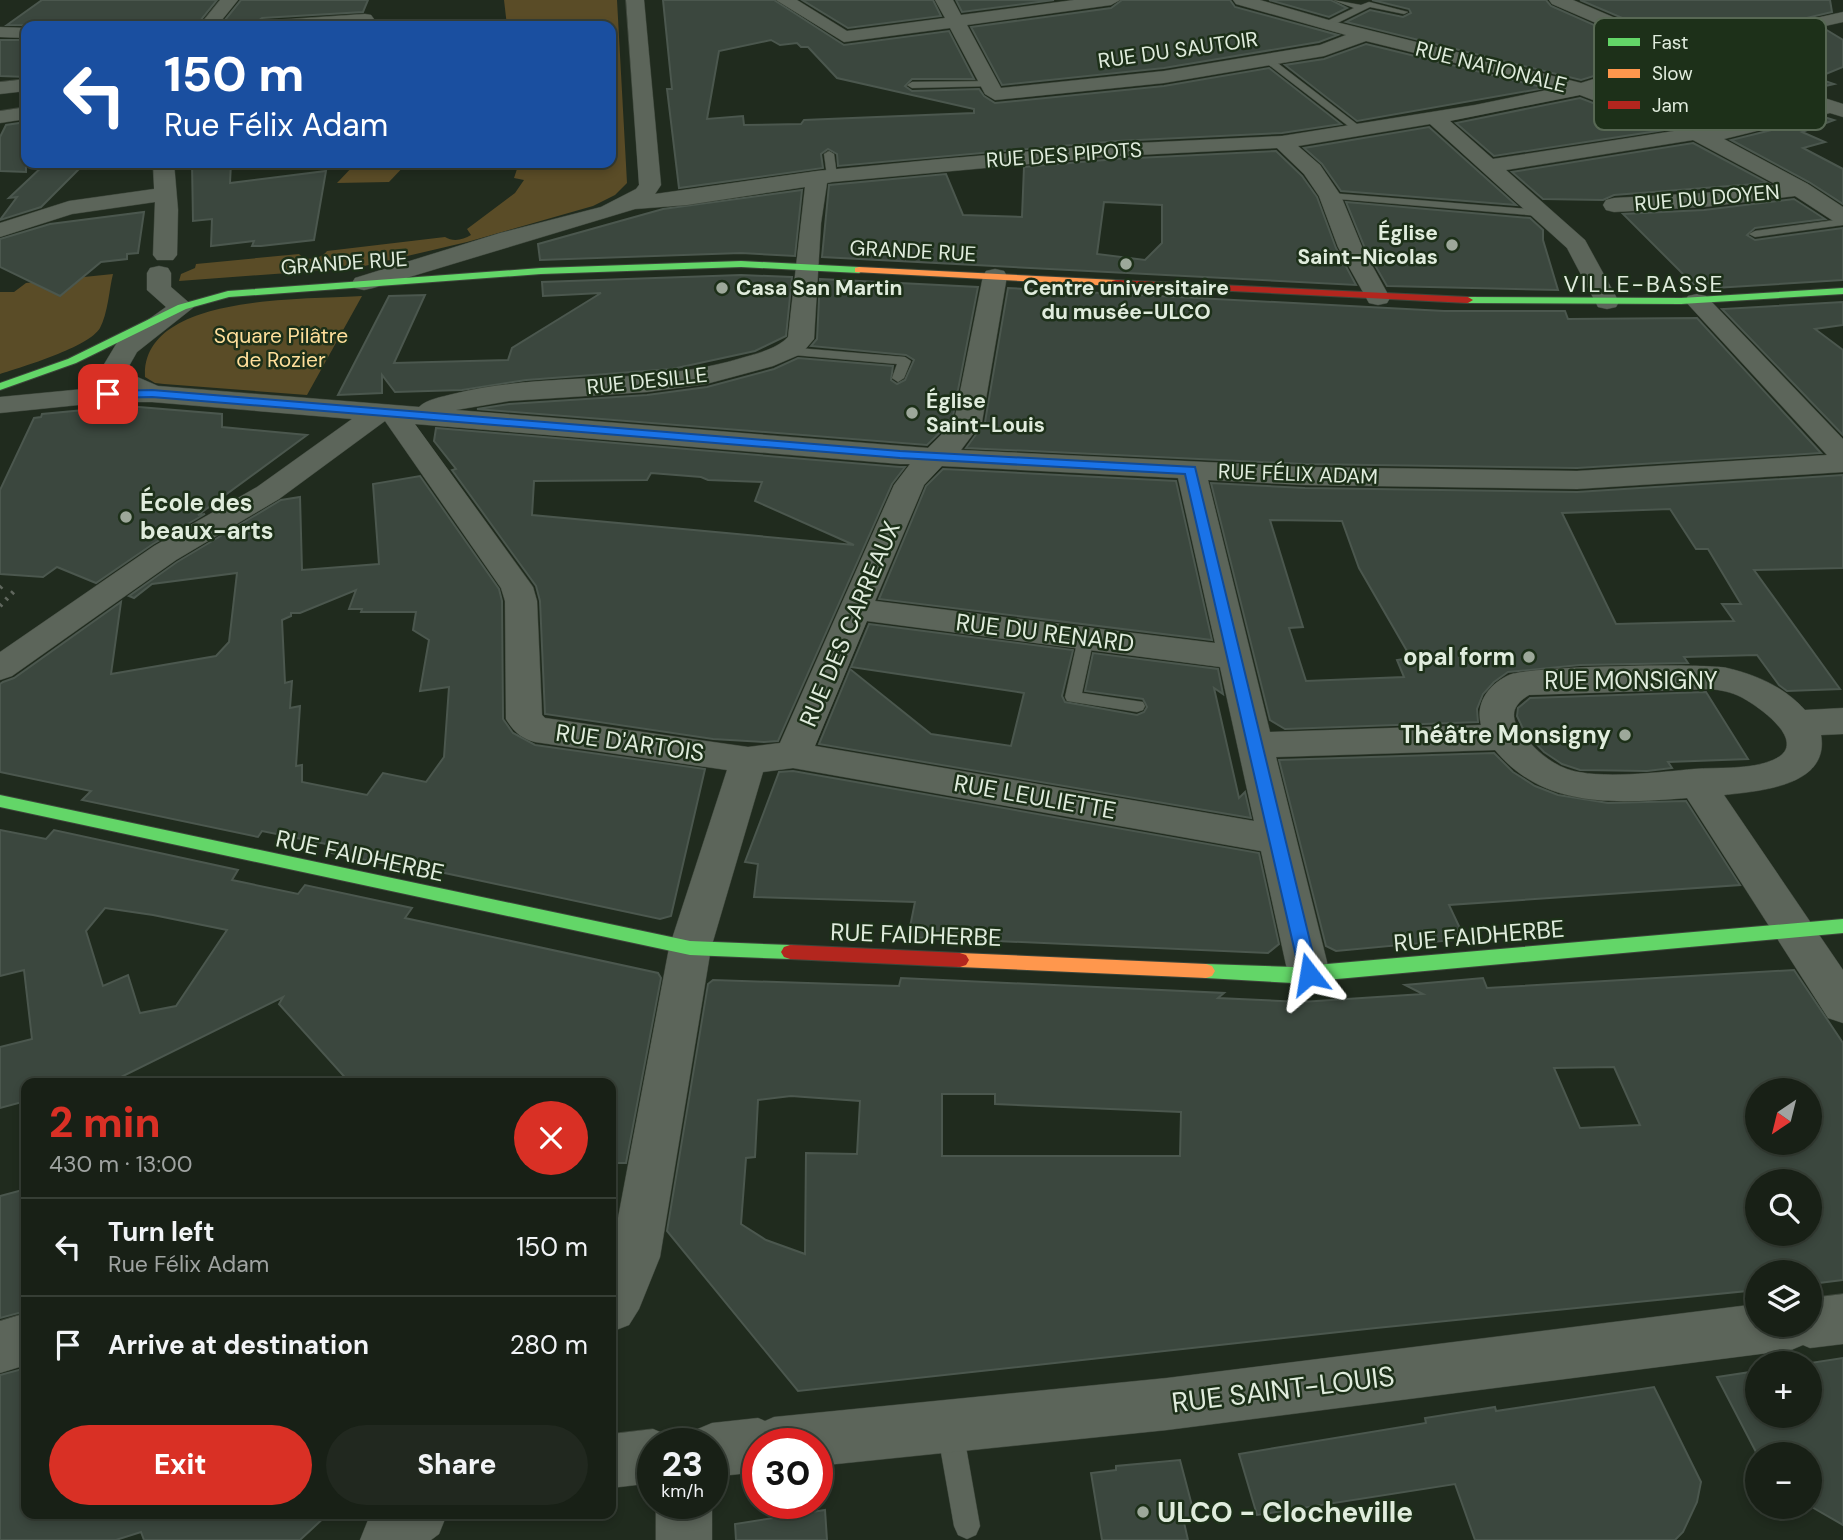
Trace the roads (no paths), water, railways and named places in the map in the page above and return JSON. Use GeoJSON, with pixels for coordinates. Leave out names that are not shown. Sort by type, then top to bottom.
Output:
{"type":"FeatureCollection","features":[{"type":"Feature","properties":{"kind":"main road","name":"GRANDE RUE"},"geometry":{"type":"LineString","coordinates":[[0,387],[72,361],[182,307],[243,291],[541,271],[691,264],[806,265],[1378,298],[1607,302],[1697,301],[1843,291]]}},
{"type":"Feature","properties":{"kind":"main road","name":"RUE FAIDHERBE"},"geometry":{"type":"LineString","coordinates":[[0,801],[691,948],[1274,975],[1843,926]]}},
{"type":"Feature","properties":{"kind":"street"},"geometry":{"type":"LineString","coordinates":[[212,21],[229,0]]}},
{"type":"Feature","properties":{"kind":"street"},"geometry":{"type":"LineString","coordinates":[[365,21],[375,0]]}},
{"type":"Feature","properties":{"kind":"street"},"geometry":{"type":"LineString","coordinates":[[631,203],[644,194],[650,185],[635,0]]}},
{"type":"Feature","properties":{"kind":"street"},"geometry":{"type":"LineString","coordinates":[[785,0],[844,37],[1111,0]]}},
{"type":"Feature","properties":{"kind":"street"},"geometry":{"type":"LineString","coordinates":[[944,0],[992,89]]}},
{"type":"Feature","properties":{"kind":"street","name":"RUE NATIONALE"},"geometry":{"type":"LineString","coordinates":[[1242,0],[1326,25],[1594,94]]}},
{"type":"Feature","properties":{"kind":"street"},"geometry":{"type":"LineString","coordinates":[[1558,0],[1598,18]]}},
{"type":"Feature","properties":{"kind":"street"},"geometry":{"type":"LineString","coordinates":[[0,32],[21,33]]}},
{"type":"Feature","properties":{"kind":"street","name":"RUE DU SAUTOIR"},"geometry":{"type":"LineString","coordinates":[[992,89],[1156,79],[1324,50],[1364,35]]}},
{"type":"Feature","properties":{"kind":"street","name":"RUE DES PIPOTS"},"geometry":{"type":"LineString","coordinates":[[364,283],[508,238],[609,212],[631,203],[687,198],[824,176],[1117,150],[1282,142],[1435,118],[1594,85]]}},
{"type":"Feature","properties":{"kind":"street"},"geometry":{"type":"LineString","coordinates":[[0,88],[21,86]]}},
{"type":"Feature","properties":{"kind":"street"},"geometry":{"type":"LineString","coordinates":[[0,117],[21,114]]}},
{"type":"Feature","properties":{"kind":"street"},"geometry":{"type":"LineString","coordinates":[[1435,118],[1580,248],[1588,270],[1607,302]]}},
{"type":"Feature","properties":{"kind":"street","name":"RUE NATIONALE"},"geometry":{"type":"LineString","coordinates":[[1683,130],[1800,189],[1843,219]]}},
{"type":"Feature","properties":{"kind":"street"},"geometry":{"type":"LineString","coordinates":[[1488,166],[1729,130]]}},
{"type":"Feature","properties":{"kind":"street"},"geometry":{"type":"LineString","coordinates":[[1282,142],[1311,170],[1330,196],[1350,247],[1378,298]]}},
{"type":"Feature","properties":{"kind":"street"},"geometry":{"type":"LineString","coordinates":[[152,394],[125,381],[117,372],[117,361],[127,347],[182,307],[159,290],[166,194],[163,168]]}},
{"type":"Feature","properties":{"kind":"street"},"geometry":{"type":"LineString","coordinates":[[786,351],[797,345],[801,339],[806,265],[824,176]]}},
{"type":"Feature","properties":{"kind":"street","name":"RUE DU DOYEN"},"geometry":{"type":"LineString","coordinates":[[1614,205],[1704,200],[1800,189]]}},
{"type":"Feature","properties":{"kind":"street"},"geometry":{"type":"LineString","coordinates":[[0,230],[75,206],[166,194]]}},
{"type":"Feature","properties":{"kind":"street","name":"RUE DES PIPOTS"},"geometry":{"type":"LineString","coordinates":[[541,271],[516,266],[507,260],[505,254],[515,243],[548,229]]}},
{"type":"Feature","properties":{"kind":"street","name":"RUE DES CARREAUX"},"geometry":{"type":"LineString","coordinates":[[748,760],[793,755],[909,485],[918,471],[957,438],[968,422],[995,276]]}},
{"type":"Feature","properties":{"kind":"street"},"geometry":{"type":"LineString","coordinates":[[1697,301],[1843,456]]}},
{"type":"Feature","properties":{"kind":"street","name":"RUE DESILLE"},"geometry":{"type":"LineString","coordinates":[[396,415],[486,395],[671,382],[706,377],[786,351]]}},
{"type":"Feature","properties":{"kind":"street","name":"RUE FÉLIX ADAM"},"geometry":{"type":"LineString","coordinates":[[0,405],[121,393],[152,394],[934,456],[1346,477],[1547,480],[1843,463]]}},
{"type":"Feature","properties":{"kind":"street"},"geometry":{"type":"LineString","coordinates":[[0,668],[165,553],[396,415]]}},
{"type":"Feature","properties":{"kind":"street","name":"RUE D'ARTOIS"},"geometry":{"type":"LineString","coordinates":[[396,415],[517,587],[521,601],[524,719],[528,724],[544,732],[748,760]]}},
{"type":"Feature","properties":{"kind":"street"},"geometry":{"type":"LineString","coordinates":[[1191,470],[1309,974]]}},
{"type":"Feature","properties":{"kind":"street","name":"RUE DU RENARD"},"geometry":{"type":"LineString","coordinates":[[855,610],[1234,657]]}},
{"type":"Feature","properties":{"kind":"street","name":"RUE MONSIGNY"},"geometry":{"type":"LineString","coordinates":[[1710,677],[1729,680],[1771,698],[1797,723],[1803,734],[1804,745],[1796,762],[1787,769],[1760,777],[1696,782],[1569,785],[1536,771],[1516,753],[1505,737],[1496,714],[1498,697],[1512,686],[1535,681],[1710,677]]}},
{"type":"Feature","properties":{"kind":"street"},"geometry":{"type":"LineString","coordinates":[[1797,723],[1843,721]]}},
{"type":"Feature","properties":{"kind":"street"},"geometry":{"type":"LineString","coordinates":[[1255,745],[1505,737]]}},
{"type":"Feature","properties":{"kind":"street","name":"RUE LEULIETTE"},"geometry":{"type":"LineString","coordinates":[[793,755],[1276,839]]}},
{"type":"Feature","properties":{"kind":"street"},"geometry":{"type":"LineString","coordinates":[[616,1299],[629,1277],[635,1257],[691,948],[748,760]]}},
{"type":"Feature","properties":{"kind":"street"},"geometry":{"type":"LineString","coordinates":[[1696,782],[1843,1005]]}},
{"type":"Feature","properties":{"kind":"street"},"geometry":{"type":"LineString","coordinates":[[1822,1321],[1843,1319]]}},
{"type":"Feature","properties":{"kind":"street","name":"RUE SAINT-LOUIS"},"geometry":{"type":"LineString","coordinates":[[833,1438],[1180,1403],[1745,1331]]}},
{"type":"Feature","properties":{"kind":"street"},"geometry":{"type":"LineString","coordinates":[[0,1347],[21,1341]]}},
{"type":"Feature","properties":{"kind":"street"},"geometry":{"type":"LineString","coordinates":[[616,1460],[637,1458]]}},
{"type":"Feature","properties":{"kind":"street"},"geometry":{"type":"LineString","coordinates":[[684,1519],[684,1540]]}},
{"type":"Feature","properties":{"kind":"lane"},"geometry":{"type":"LineString","coordinates":[[1337,0],[1360,7]]}},
{"type":"Feature","properties":{"kind":"lane"},"geometry":{"type":"LineString","coordinates":[[1326,25],[1369,4],[1404,12]]}},
{"type":"Feature","properties":{"kind":"lane"},"geometry":{"type":"LineString","coordinates":[[1268,60],[1359,130]]}},
{"type":"Feature","properties":{"kind":"lane"},"geometry":{"type":"LineString","coordinates":[[912,85],[992,89]]}},
{"type":"Feature","properties":{"kind":"lane"},"geometry":{"type":"LineString","coordinates":[[824,176],[829,154]]}},
{"type":"Feature","properties":{"kind":"lane"},"geometry":{"type":"LineString","coordinates":[[1330,196],[1532,205]]}},
{"type":"Feature","properties":{"kind":"lane"},"geometry":{"type":"LineString","coordinates":[[1755,234],[1843,219]]}},
{"type":"Feature","properties":{"kind":"lane"},"geometry":{"type":"LineString","coordinates":[[786,351],[905,361],[898,379]]}},
{"type":"Feature","properties":{"kind":"lane"},"geometry":{"type":"LineString","coordinates":[[1086,638],[1073,697],[1137,706]]}},
{"type":"Feature","properties":{"kind":"lane"},"geometry":{"type":"LineString","coordinates":[[949,1426],[967,1526]]}},
{"type":"Feature","properties":{"kind":"railway"},"geometry":{"type":"LineString","coordinates":[[0,606],[17,588]]}},
{"type":"Feature","properties":{"kind":"place","name":"Église Saint-Nicolas"},"geometry":{"type":"Point","coordinates":[1452,245]}},
{"type":"Feature","properties":{"kind":"place","name":"Centre universitaire du musée-ULCO"},"geometry":{"type":"Point","coordinates":[1126,264]}},
{"type":"Feature","properties":{"kind":"place","name":"Casa San Martin"},"geometry":{"type":"Point","coordinates":[722,288]}},
{"type":"Feature","properties":{"kind":"place","name":"Église Saint-Louis"},"geometry":{"type":"Point","coordinates":[912,413]}},
{"type":"Feature","properties":{"kind":"place","name":"École des beaux-arts"},"geometry":{"type":"Point","coordinates":[126,517]}},
{"type":"Feature","properties":{"kind":"place","name":"opal form"},"geometry":{"type":"Point","coordinates":[1529,657]}},
{"type":"Feature","properties":{"kind":"place","name":"Théâtre Monsigny"},"geometry":{"type":"Point","coordinates":[1625,735]}},
{"type":"Feature","properties":{"kind":"place","name":"ULCO - Clocheville"},"geometry":{"type":"Point","coordinates":[1143,1512]}},
{"type":"Feature","properties":{"kind":"district","name":"VILLE-BASSE"},"geometry":{"type":"Point","coordinates":[1644,284]}},
{"type":"Feature","properties":{"kind":"park label","name":"Square Pilâtre de Rozier"},"geometry":{"type":"Point","coordinates":[281,348]}}]}
